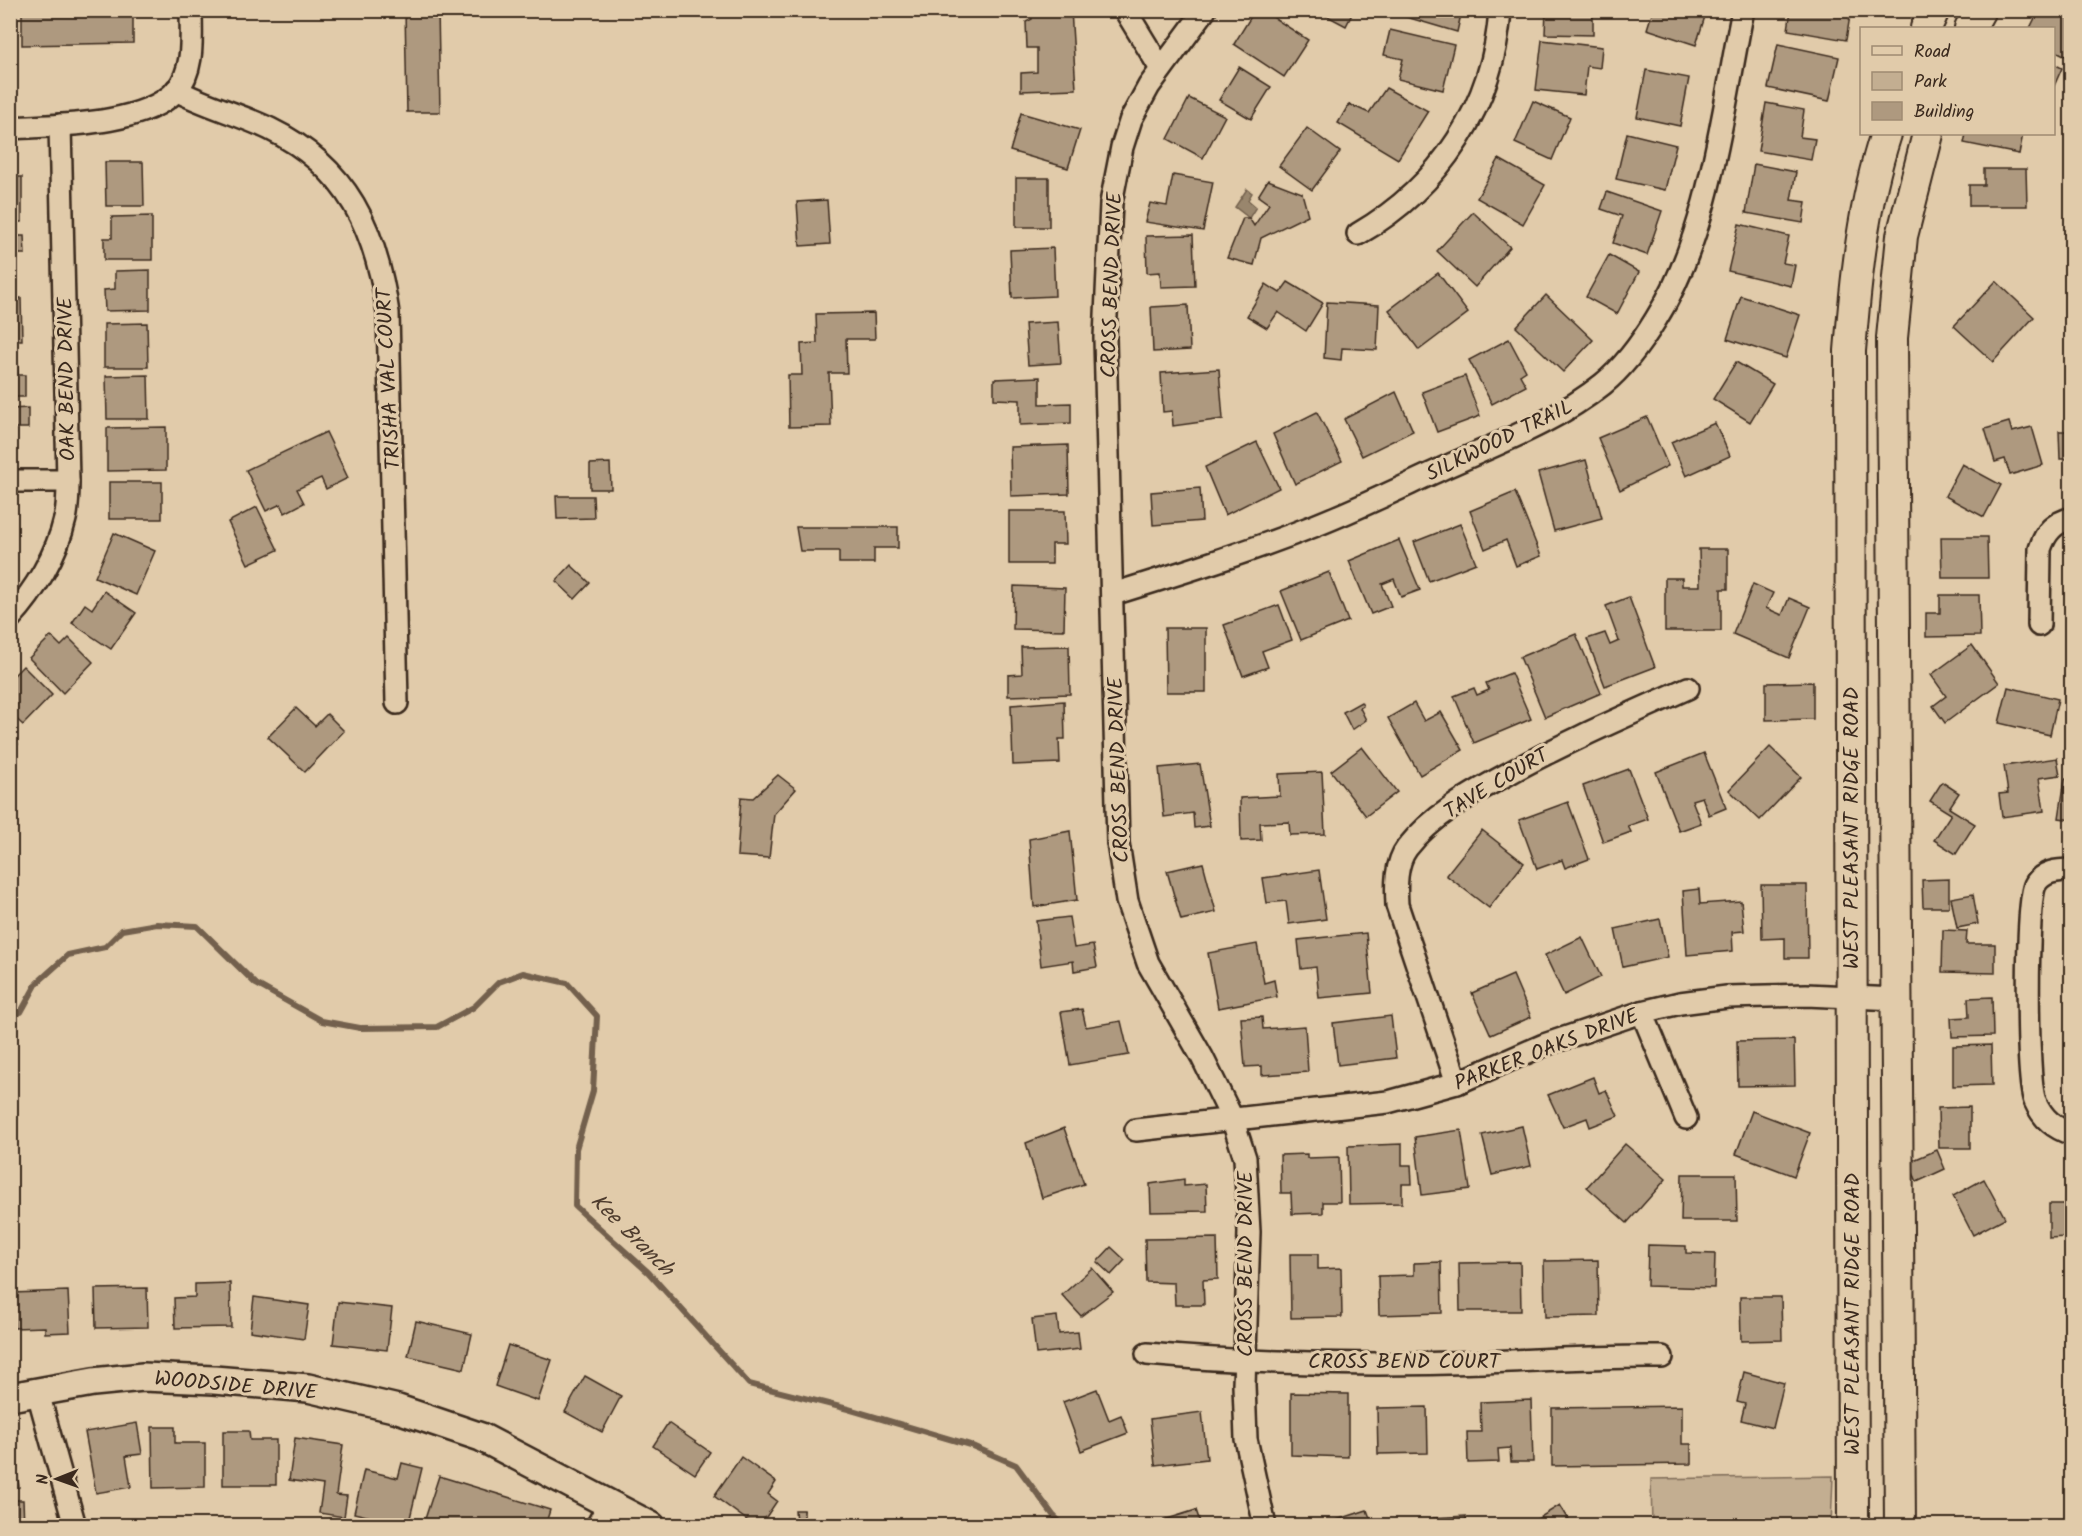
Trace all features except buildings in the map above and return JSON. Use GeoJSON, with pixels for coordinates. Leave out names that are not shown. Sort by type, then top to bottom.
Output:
{"type":"FeatureCollection","features":[{"type":"Feature","properties":{"kind":"main road"},"geometry":{"type":"LineString","coordinates":[[1926,27],[1934,10]]}},
{"type":"Feature","properties":{"kind":"main road"},"geometry":{"type":"LineString","coordinates":[[1971,27],[1980,10]]}},
{"type":"Feature","properties":{"kind":"main road","name":"WEST PLEASANT RIDGE ROAD"},"geometry":{"type":"LineString","coordinates":[[1853,1526],[1850,351],[1857,257],[1876,164],[1886,135]]}},
{"type":"Feature","properties":{"kind":"main road","name":"WEST PLEASANT RIDGE ROAD"},"geometry":{"type":"LineString","coordinates":[[1900,1526],[1892,338],[1902,236],[1928,135]]}},
{"type":"Feature","properties":{"kind":"street"},"geometry":{"type":"LineString","coordinates":[[10,128],[60,125],[113,118],[159,103],[176,90],[190,59],[191,10]]}},
{"type":"Feature","properties":{"kind":"street"},"geometry":{"type":"LineString","coordinates":[[1125,10],[1161,69]]}},
{"type":"Feature","properties":{"kind":"street","name":"CROSS BEND DRIVE"},"geometry":{"type":"LineString","coordinates":[[1205,10],[1161,69],[1131,119],[1122,147],[1111,203],[1105,338],[1118,843],[1127,901],[1148,963],[1202,1057],[1233,1118],[1245,1158],[1249,1232],[1245,1360],[1246,1439],[1265,1526]]}},
{"type":"Feature","properties":{"kind":"street"},"geometry":{"type":"LineString","coordinates":[[1358,234],[1386,218],[1410,198],[1460,140],[1474,115],[1487,78],[1499,32],[1500,10]]}},
{"type":"Feature","properties":{"kind":"street","name":"SILKWOOD TRAIL"},"geometry":{"type":"LineString","coordinates":[[1113,594],[1218,562],[1316,525],[1516,435],[1570,408],[1604,383],[1640,343],[1658,317],[1681,270],[1704,202],[1743,10]]}},
{"type":"Feature","properties":{"kind":"street","name":"TRISHA VAL COURT"},"geometry":{"type":"LineString","coordinates":[[176,90],[269,128],[297,144],[326,166],[351,198],[373,248],[383,281],[388,313],[397,703]]}},
{"type":"Feature","properties":{"kind":"street","name":"OAK BEND DRIVE"},"geometry":{"type":"LineString","coordinates":[[10,618],[34,588],[51,556],[66,519],[69,481],[60,125]]}},
{"type":"Feature","properties":{"kind":"street"},"geometry":{"type":"LineString","coordinates":[[10,481],[69,481]]}},
{"type":"Feature","properties":{"kind":"street"},"geometry":{"type":"LineString","coordinates":[[2039,625],[2040,549],[2043,539],[2058,522],[2072,518]]}},
{"type":"Feature","properties":{"kind":"street","name":"TAVE COURT"},"geometry":{"type":"LineString","coordinates":[[1457,1083],[1397,905],[1396,881],[1406,850],[1432,822],[1473,793],[1561,744],[1688,688]]}},
{"type":"Feature","properties":{"kind":"street"},"geometry":{"type":"LineString","coordinates":[[2072,870],[2047,873],[2036,882],[2031,896],[2030,1056],[2034,1099],[2044,1118],[2072,1134]]}},
{"type":"Feature","properties":{"kind":"street","name":"PARKER OAKS DRIVE"},"geometry":{"type":"LineString","coordinates":[[1136,1130],[1388,1102],[1457,1083],[1544,1045],[1642,1012],[1680,1003],[1727,997],[1851,996],[1896,999]]}},
{"type":"Feature","properties":{"kind":"street"},"geometry":{"type":"LineString","coordinates":[[1642,1012],[1686,1118]]}},
{"type":"Feature","properties":{"kind":"street","name":"CROSS BEND COURT"},"geometry":{"type":"LineString","coordinates":[[1148,1354],[1245,1360],[1484,1362],[1592,1356],[1662,1357]]}},
{"type":"Feature","properties":{"kind":"street","name":"WOODSIDE DRIVE"},"geometry":{"type":"LineString","coordinates":[[10,1397],[93,1382],[143,1377],[308,1388],[398,1408],[481,1437],[603,1516],[651,1526]]}},
{"type":"Feature","properties":{"kind":"street"},"geometry":{"type":"LineString","coordinates":[[38,1393],[75,1526]]}},
{"type":"Feature","properties":{"kind":"green space"},"geometry":{"type":"Polygon","coordinates":[[[1833,1476],[1831,1525],[1652,1525],[1651,1479],[1833,1476]]]}},
{"type":"Feature","properties":{"kind":"shaded area"},"geometry":{"type":"Polygon","coordinates":[[[1247,189],[1252,193],[1248,200],[1256,207],[1249,218],[1235,207],[1247,189]]]}},
{"type":"Feature","properties":{"kind":"waterway","name":"Kee Branch"},"geometry":{"type":"LineString","coordinates":[[10,1016],[21,1012],[37,983],[68,955],[105,947],[122,930],[157,924],[197,926],[256,984],[322,1021],[360,1028],[437,1027],[474,1007],[499,982],[523,973],[567,983],[597,1016],[593,1091],[576,1149],[575,1206],[648,1272],[749,1384],[848,1409],[970,1445],[1016,1465],[1053,1515],[1064,1526]]}}]}
